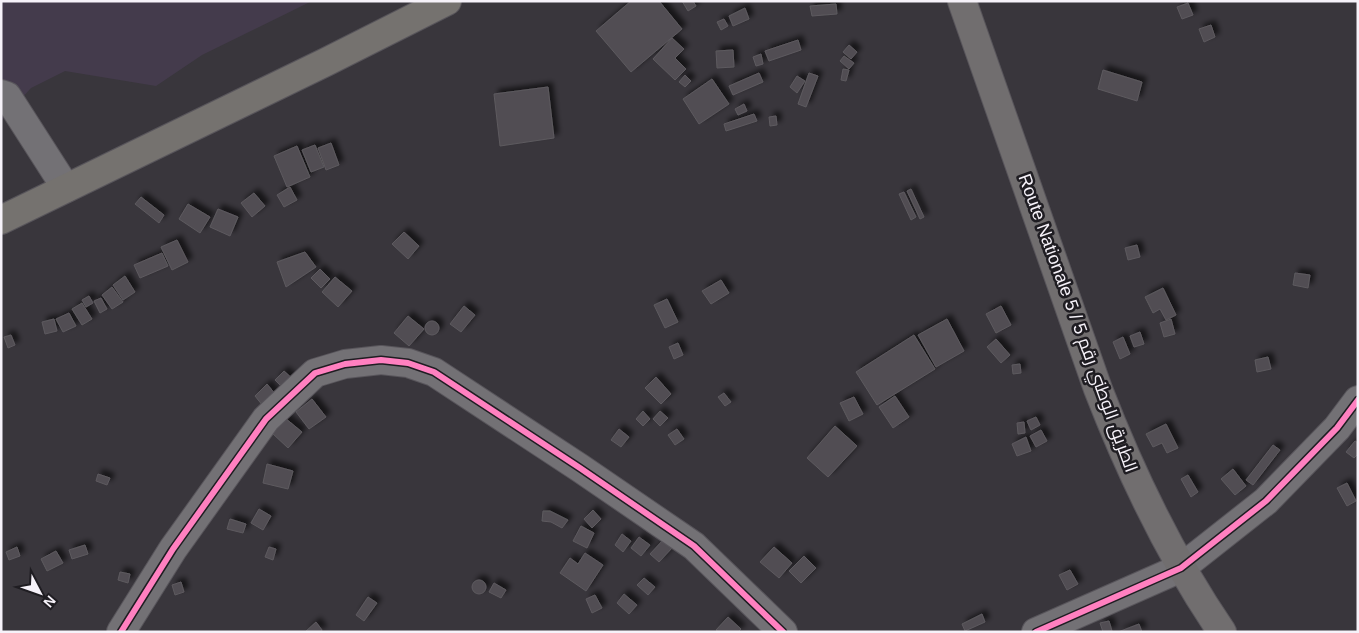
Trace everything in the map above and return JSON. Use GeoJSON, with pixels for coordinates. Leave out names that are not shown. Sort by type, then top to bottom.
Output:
{"type":"FeatureCollection","features":[{"type":"Feature","properties":{"kind":"highway"},"geometry":{"type":"LineString","coordinates":[[1,220],[447,1]]}},
{"type":"Feature","properties":{"kind":"main road","name":"Route Nationale 5 / الطريق الوطني رقم 5"},"geometry":{"type":"LineString","coordinates":[[962,1],[1122,450],[1150,510],[1181,568],[1222,632]]}},
{"type":"Feature","properties":{"kind":"street"},"geometry":{"type":"LineString","coordinates":[[1,94],[7,96],[66,188]]}},
{"type":"Feature","properties":{"kind":"street"},"geometry":{"type":"LineString","coordinates":[[121,632],[173,549],[266,419],[315,373],[345,364],[381,360],[408,363],[434,372],[580,468],[694,546],[783,632]]}},
{"type":"Feature","properties":{"kind":"street"},"geometry":{"type":"LineString","coordinates":[[1036,632],[1181,568],[1266,501],[1338,428],[1358,400]]}},
{"type":"Feature","properties":{"kind":"shaded area"},"geometry":{"type":"Polygon","coordinates":[[[1,1],[312,1],[202,55],[156,86],[65,71],[31,88],[1,121],[1,1]]]}},
{"type":"Feature","properties":{"kind":"building"},"geometry":{"type":"Polygon","coordinates":[[[631,1],[659,1],[682,29],[631,72],[596,31],[631,1]]]}},
{"type":"Feature","properties":{"kind":"building"},"geometry":{"type":"Polygon","coordinates":[[[682,1],[693,1],[696,6],[688,11],[682,1]]]}},
{"type":"Feature","properties":{"kind":"building"},"geometry":{"type":"Polygon","coordinates":[[[1188,3],[1193,15],[1182,19],[1177,7],[1188,3]]]}},
{"type":"Feature","properties":{"kind":"building"},"geometry":{"type":"Polygon","coordinates":[[[836,4],[837,14],[812,16],[810,6],[836,4]]]}},
{"type":"Feature","properties":{"kind":"building"},"geometry":{"type":"Polygon","coordinates":[[[745,8],[749,19],[733,26],[729,16],[745,8]]]}},
{"type":"Feature","properties":{"kind":"building"},"geometry":{"type":"Polygon","coordinates":[[[724,19],[728,26],[721,30],[717,22],[724,19]]]}},
{"type":"Feature","properties":{"kind":"building"},"geometry":{"type":"Polygon","coordinates":[[[1211,25],[1215,37],[1204,42],[1199,29],[1211,25]]]}},
{"type":"Feature","properties":{"kind":"building"},"geometry":{"type":"Polygon","coordinates":[[[672,38],[684,49],[675,58],[686,69],[675,80],[653,59],[672,38]]]}},
{"type":"Feature","properties":{"kind":"building"},"geometry":{"type":"Polygon","coordinates":[[[798,40],[801,50],[769,61],[765,51],[798,40]]]}},
{"type":"Feature","properties":{"kind":"building"},"geometry":{"type":"Polygon","coordinates":[[[849,45],[857,52],[851,59],[843,52],[849,45]]]}},
{"type":"Feature","properties":{"kind":"building"},"geometry":{"type":"Polygon","coordinates":[[[733,50],[734,67],[717,68],[716,51],[733,50]]]}},
{"type":"Feature","properties":{"kind":"building"},"geometry":{"type":"Polygon","coordinates":[[[761,54],[763,64],[756,66],[753,57],[761,54]]]}},
{"type":"Feature","properties":{"kind":"building"},"geometry":{"type":"Polygon","coordinates":[[[844,56],[854,63],[849,69],[840,61],[844,56]]]}},
{"type":"Feature","properties":{"kind":"building"},"geometry":{"type":"Polygon","coordinates":[[[843,69],[849,70],[846,81],[841,80],[843,69]]]}},
{"type":"Feature","properties":{"kind":"building"},"geometry":{"type":"Polygon","coordinates":[[[1103,70],[1142,82],[1137,101],[1098,89],[1103,70]]]}},
{"type":"Feature","properties":{"kind":"building"},"geometry":{"type":"Polygon","coordinates":[[[759,73],[763,82],[733,95],[729,86],[759,73]]]}},
{"type":"Feature","properties":{"kind":"building"},"geometry":{"type":"Polygon","coordinates":[[[809,73],[818,76],[806,107],[798,104],[809,73]]]}},
{"type":"Feature","properties":{"kind":"building"},"geometry":{"type":"Polygon","coordinates":[[[685,75],[691,81],[685,87],[679,82],[685,75]]]}},
{"type":"Feature","properties":{"kind":"building"},"geometry":{"type":"Polygon","coordinates":[[[797,76],[805,81],[797,93],[790,87],[797,76]]]}},
{"type":"Feature","properties":{"kind":"building"},"geometry":{"type":"Polygon","coordinates":[[[712,79],[729,104],[699,124],[683,99],[712,79]]]}},
{"type":"Feature","properties":{"kind":"building"},"geometry":{"type":"Polygon","coordinates":[[[548,87],[554,138],[500,146],[494,94],[548,87]]]}},
{"type":"Feature","properties":{"kind":"building"},"geometry":{"type":"Polygon","coordinates":[[[744,104],[747,111],[738,115],[735,109],[744,104]]]}},
{"type":"Feature","properties":{"kind":"building"},"geometry":{"type":"Polygon","coordinates":[[[754,114],[757,121],[726,131],[724,124],[754,114]]]}},
{"type":"Feature","properties":{"kind":"building"},"geometry":{"type":"Polygon","coordinates":[[[776,116],[777,125],[770,126],[769,117],[776,116]]]}},
{"type":"Feature","properties":{"kind":"building"},"geometry":{"type":"Polygon","coordinates":[[[331,143],[339,165],[326,170],[318,148],[331,143]]]}},
{"type":"Feature","properties":{"kind":"building"},"geometry":{"type":"Polygon","coordinates":[[[315,145],[324,167],[311,172],[302,150],[315,145]]]}},
{"type":"Feature","properties":{"kind":"building"},"geometry":{"type":"Polygon","coordinates":[[[297,146],[310,177],[287,187],[274,156],[297,146]]]}},
{"type":"Feature","properties":{"kind":"building"},"geometry":{"type":"Polygon","coordinates":[[[290,187],[297,200],[284,207],[277,195],[290,187]]]}},
{"type":"Feature","properties":{"kind":"building"},"geometry":{"type":"Polygon","coordinates":[[[911,189],[924,217],[920,219],[907,191],[911,189]]]}},
{"type":"Feature","properties":{"kind":"building"},"geometry":{"type":"Polygon","coordinates":[[[904,192],[916,217],[911,220],[899,194],[904,192]]]}},
{"type":"Feature","properties":{"kind":"building"},"geometry":{"type":"Polygon","coordinates":[[[254,193],[265,206],[252,217],[241,203],[254,193]]]}},
{"type":"Feature","properties":{"kind":"building"},"geometry":{"type":"Polygon","coordinates":[[[141,197],[164,215],[159,223],[135,204],[141,197]]]}},
{"type":"Feature","properties":{"kind":"building"},"geometry":{"type":"Polygon","coordinates":[[[188,204],[210,217],[200,233],[179,219],[188,204]]]}},
{"type":"Feature","properties":{"kind":"building"},"geometry":{"type":"Polygon","coordinates":[[[218,209],[238,217],[230,236],[210,227],[218,209]]]}},
{"type":"Feature","properties":{"kind":"building"},"geometry":{"type":"Polygon","coordinates":[[[404,232],[419,246],[408,259],[392,244],[404,232]]]}},
{"type":"Feature","properties":{"kind":"building"},"geometry":{"type":"Polygon","coordinates":[[[177,240],[188,262],[172,270],[161,247],[177,240]]]}},
{"type":"Feature","properties":{"kind":"building"},"geometry":{"type":"Polygon","coordinates":[[[1137,245],[1140,257],[1128,260],[1125,248],[1137,245]]]}},
{"type":"Feature","properties":{"kind":"building"},"geometry":{"type":"Polygon","coordinates":[[[305,252],[316,267],[286,287],[277,262],[305,252]]]}},
{"type":"Feature","properties":{"kind":"building"},"geometry":{"type":"Polygon","coordinates":[[[162,253],[168,266],[140,278],[134,265],[162,253]]]}},
{"type":"Feature","properties":{"kind":"building"},"geometry":{"type":"Polygon","coordinates":[[[320,269],[330,279],[321,288],[311,278],[320,269]]]}},
{"type":"Feature","properties":{"kind":"building"},"geometry":{"type":"Polygon","coordinates":[[[1295,273],[1310,275],[1308,288],[1293,285],[1295,273]]]}},
{"type":"Feature","properties":{"kind":"building"},"geometry":{"type":"Polygon","coordinates":[[[125,276],[135,292],[123,300],[113,285],[125,276]]]}},
{"type":"Feature","properties":{"kind":"building"},"geometry":{"type":"Polygon","coordinates":[[[335,277],[352,291],[338,307],[322,292],[335,277]]]}},
{"type":"Feature","properties":{"kind":"building"},"geometry":{"type":"Polygon","coordinates":[[[721,280],[729,293],[711,304],[702,291],[721,280]]]}},
{"type":"Feature","properties":{"kind":"building"},"geometry":{"type":"Polygon","coordinates":[[[112,287],[123,302],[112,309],[102,295],[112,287]]]}},
{"type":"Feature","properties":{"kind":"building"},"geometry":{"type":"Polygon","coordinates":[[[1163,288],[1176,315],[1166,320],[1160,309],[1153,313],[1145,297],[1163,288]]]}},
{"type":"Feature","properties":{"kind":"building"},"geometry":{"type":"Polygon","coordinates":[[[89,296],[93,303],[86,307],[82,300],[89,296]]]}},
{"type":"Feature","properties":{"kind":"building"},"geometry":{"type":"Polygon","coordinates":[[[101,298],[107,309],[100,313],[94,301],[101,298]]]}},
{"type":"Feature","properties":{"kind":"building"},"geometry":{"type":"Polygon","coordinates":[[[667,299],[678,322],[665,328],[654,305],[667,299]]]}},
{"type":"Feature","properties":{"kind":"building"},"geometry":{"type":"Polygon","coordinates":[[[82,303],[92,319],[82,325],[72,309],[82,303]]]}},
{"type":"Feature","properties":{"kind":"building"},"geometry":{"type":"Polygon","coordinates":[[[464,306],[475,315],[461,332],[450,324],[464,306]]]}},
{"type":"Feature","properties":{"kind":"building"},"geometry":{"type":"Polygon","coordinates":[[[1001,306],[1011,325],[996,333],[986,314],[1001,306]]]}},
{"type":"Feature","properties":{"kind":"building"},"geometry":{"type":"Polygon","coordinates":[[[69,313],[76,326],[63,332],[56,319],[69,313]]]}},
{"type":"Feature","properties":{"kind":"building"},"geometry":{"type":"Polygon","coordinates":[[[408,316],[424,329],[409,346],[394,333],[408,316]]]}},
{"type":"Feature","properties":{"kind":"building"},"geometry":{"type":"Polygon","coordinates":[[[54,319],[57,331],[45,334],[42,322],[54,319]]]}},
{"type":"Feature","properties":{"kind":"building"},"geometry":{"type":"Polygon","coordinates":[[[947,319],[964,351],[936,367],[918,335],[947,319]]]}},
{"type":"Feature","properties":{"kind":"building"},"geometry":{"type":"Polygon","coordinates":[[[1171,319],[1175,334],[1164,337],[1160,323],[1171,319]]]}},
{"type":"Feature","properties":{"kind":"building"},"geometry":{"type":"Polygon","coordinates":[[[429,321],[435,321],[439,328],[435,335],[429,335],[425,331],[425,325],[429,321]]]}},
{"type":"Feature","properties":{"kind":"building"},"geometry":{"type":"Polygon","coordinates":[[[1140,332],[1144,344],[1134,347],[1130,336],[1140,332]]]}},
{"type":"Feature","properties":{"kind":"building"},"geometry":{"type":"Polygon","coordinates":[[[11,335],[15,345],[8,348],[4,337],[11,335]]]}},
{"type":"Feature","properties":{"kind":"building"},"geometry":{"type":"Polygon","coordinates":[[[914,335],[935,369],[877,405],[856,372],[914,335]]]}},
{"type":"Feature","properties":{"kind":"building"},"geometry":{"type":"Polygon","coordinates":[[[1123,337],[1130,354],[1120,359],[1113,342],[1123,337]]]}},
{"type":"Feature","properties":{"kind":"building"},"geometry":{"type":"Polygon","coordinates":[[[996,339],[1010,355],[1001,363],[987,347],[996,339]]]}},
{"type":"Feature","properties":{"kind":"building"},"geometry":{"type":"Polygon","coordinates":[[[678,343],[683,355],[674,359],[669,347],[678,343]]]}},
{"type":"Feature","properties":{"kind":"building"},"geometry":{"type":"Polygon","coordinates":[[[1268,357],[1271,369],[1257,372],[1255,360],[1268,357]]]}},
{"type":"Feature","properties":{"kind":"building"},"geometry":{"type":"Polygon","coordinates":[[[1020,364],[1021,373],[1013,374],[1012,365],[1020,364]]]}},
{"type":"Feature","properties":{"kind":"building"},"geometry":{"type":"Polygon","coordinates":[[[284,371],[295,381],[286,391],[275,380],[284,371]]]}},
{"type":"Feature","properties":{"kind":"building"},"geometry":{"type":"Polygon","coordinates":[[[656,377],[671,394],[661,404],[645,388],[656,377]]]}},
{"type":"Feature","properties":{"kind":"building"},"geometry":{"type":"Polygon","coordinates":[[[267,384],[276,395],[263,406],[255,396],[267,384]]]}},
{"type":"Feature","properties":{"kind":"building"},"geometry":{"type":"Polygon","coordinates":[[[724,393],[731,402],[725,406],[718,397],[724,393]]]}},
{"type":"Feature","properties":{"kind":"building"},"geometry":{"type":"Polygon","coordinates":[[[895,396],[909,417],[893,428],[879,407],[895,396]]]}},
{"type":"Feature","properties":{"kind":"building"},"geometry":{"type":"Polygon","coordinates":[[[854,397],[863,414],[849,421],[840,403],[854,397]]]}},
{"type":"Feature","properties":{"kind":"building"},"geometry":{"type":"Polygon","coordinates":[[[312,399],[326,417],[309,429],[296,412],[312,399]]]}},
{"type":"Feature","properties":{"kind":"building"},"geometry":{"type":"Polygon","coordinates":[[[643,411],[650,419],[643,426],[636,419],[643,411]]]}},
{"type":"Feature","properties":{"kind":"building"},"geometry":{"type":"Polygon","coordinates":[[[660,411],[668,418],[660,426],[653,419],[660,411]]]}},
{"type":"Feature","properties":{"kind":"building"},"geometry":{"type":"Polygon","coordinates":[[[1036,417],[1040,425],[1031,430],[1027,421],[1036,417]]]}},
{"type":"Feature","properties":{"kind":"building"},"geometry":{"type":"Polygon","coordinates":[[[285,418],[302,432],[288,448],[272,433],[285,418]]]}},
{"type":"Feature","properties":{"kind":"building"},"geometry":{"type":"Polygon","coordinates":[[[1024,422],[1025,433],[1018,434],[1017,423],[1024,422]]]}},
{"type":"Feature","properties":{"kind":"building"},"geometry":{"type":"Polygon","coordinates":[[[1166,424],[1178,448],[1167,453],[1162,443],[1153,447],[1146,434],[1166,424]]]}},
{"type":"Feature","properties":{"kind":"building"},"geometry":{"type":"Polygon","coordinates":[[[835,426],[857,446],[828,477],[807,458],[835,426]]]}},
{"type":"Feature","properties":{"kind":"building"},"geometry":{"type":"Polygon","coordinates":[[[619,429],[629,437],[621,447],[611,440],[619,429]]]}},
{"type":"Feature","properties":{"kind":"building"},"geometry":{"type":"Polygon","coordinates":[[[677,429],[684,439],[675,445],[668,435],[677,429]]]}},
{"type":"Feature","properties":{"kind":"building"},"geometry":{"type":"Polygon","coordinates":[[[1041,430],[1047,441],[1036,447],[1030,436],[1041,430]]]}},
{"type":"Feature","properties":{"kind":"building"},"geometry":{"type":"Polygon","coordinates":[[[1026,437],[1031,451],[1017,456],[1012,444],[1026,437]]]}},
{"type":"Feature","properties":{"kind":"building"},"geometry":{"type":"Polygon","coordinates":[[[1355,441],[1358,443],[1358,454],[1354,458],[1346,452],[1355,441]]]}},
{"type":"Feature","properties":{"kind":"building"},"geometry":{"type":"Polygon","coordinates":[[[1273,445],[1280,450],[1253,485],[1246,480],[1273,445]]]}},
{"type":"Feature","properties":{"kind":"building"},"geometry":{"type":"Polygon","coordinates":[[[267,464],[293,471],[288,489],[263,483],[267,464]]]}},
{"type":"Feature","properties":{"kind":"building"},"geometry":{"type":"Polygon","coordinates":[[[1233,469],[1246,486],[1235,495],[1221,479],[1233,469]]]}},
{"type":"Feature","properties":{"kind":"building"},"geometry":{"type":"Polygon","coordinates":[[[98,474],[110,478],[107,485],[96,481],[98,474]]]}},
{"type":"Feature","properties":{"kind":"building"},"geometry":{"type":"Polygon","coordinates":[[[1188,475],[1198,492],[1191,497],[1181,479],[1188,475]]]}},
{"type":"Feature","properties":{"kind":"building"},"geometry":{"type":"Polygon","coordinates":[[[1347,483],[1356,501],[1347,506],[1337,488],[1347,483]]]}},
{"type":"Feature","properties":{"kind":"building"},"geometry":{"type":"Polygon","coordinates":[[[259,509],[271,516],[263,530],[251,523],[259,509]]]}},
{"type":"Feature","properties":{"kind":"building"},"geometry":{"type":"Polygon","coordinates":[[[593,510],[601,519],[592,528],[584,519],[593,510]]]}},
{"type":"Feature","properties":{"kind":"building"},"geometry":{"type":"Polygon","coordinates":[[[543,511],[550,511],[568,520],[562,528],[551,522],[542,521],[543,511]]]}},
{"type":"Feature","properties":{"kind":"building"},"geometry":{"type":"Polygon","coordinates":[[[230,519],[246,524],[243,533],[227,529],[230,519]]]}},
{"type":"Feature","properties":{"kind":"building"},"geometry":{"type":"Polygon","coordinates":[[[581,526],[594,533],[587,548],[573,541],[581,526]]]}},
{"type":"Feature","properties":{"kind":"building"},"geometry":{"type":"Polygon","coordinates":[[[622,534],[631,541],[623,552],[615,545],[622,534]]]}},
{"type":"Feature","properties":{"kind":"building"},"geometry":{"type":"Polygon","coordinates":[[[639,537],[650,545],[641,556],[631,548],[639,537]]]}},
{"type":"Feature","properties":{"kind":"building"},"geometry":{"type":"Polygon","coordinates":[[[663,540],[672,548],[659,562],[650,554],[663,540]]]}},
{"type":"Feature","properties":{"kind":"building"},"geometry":{"type":"Polygon","coordinates":[[[85,545],[88,554],[72,559],[69,550],[85,545]]]}},
{"type":"Feature","properties":{"kind":"building"},"geometry":{"type":"Polygon","coordinates":[[[17,547],[20,556],[9,560],[6,552],[17,547]]]}},
{"type":"Feature","properties":{"kind":"building"},"geometry":{"type":"Polygon","coordinates":[[[269,547],[276,549],[273,560],[265,557],[269,547]]]}},
{"type":"Feature","properties":{"kind":"building"},"geometry":{"type":"Polygon","coordinates":[[[774,547],[792,563],[779,578],[760,562],[774,547]]]}},
{"type":"Feature","properties":{"kind":"building"},"geometry":{"type":"Polygon","coordinates":[[[56,551],[63,563],[47,571],[41,559],[56,551]]]}},
{"type":"Feature","properties":{"kind":"building"},"geometry":{"type":"Polygon","coordinates":[[[585,553],[603,565],[586,591],[560,573],[570,558],[578,564],[585,553]]]}},
{"type":"Feature","properties":{"kind":"building"},"geometry":{"type":"Polygon","coordinates":[[[804,556],[816,568],[801,583],[789,571],[804,556]]]}},
{"type":"Feature","properties":{"kind":"building"},"geometry":{"type":"Polygon","coordinates":[[[1070,570],[1078,584],[1067,590],[1059,575],[1070,570]]]}},
{"type":"Feature","properties":{"kind":"building"},"geometry":{"type":"Polygon","coordinates":[[[120,572],[130,574],[128,583],[118,580],[120,572]]]}},
{"type":"Feature","properties":{"kind":"building"},"geometry":{"type":"Polygon","coordinates":[[[644,578],[655,587],[648,595],[637,585],[644,578]]]}},
{"type":"Feature","properties":{"kind":"building"},"geometry":{"type":"Polygon","coordinates":[[[479,580],[484,582],[486,587],[484,592],[479,594],[474,592],[472,587],[474,582],[479,580]]]}},
{"type":"Feature","properties":{"kind":"building"},"geometry":{"type":"Polygon","coordinates":[[[181,582],[184,592],[175,595],[172,585],[181,582]]]}},
{"type":"Feature","properties":{"kind":"building"},"geometry":{"type":"Polygon","coordinates":[[[494,583],[506,590],[501,598],[489,592],[494,583]]]}},
{"type":"Feature","properties":{"kind":"building"},"geometry":{"type":"Polygon","coordinates":[[[624,594],[637,605],[629,614],[617,603],[624,594]]]}},
{"type":"Feature","properties":{"kind":"building"},"geometry":{"type":"Polygon","coordinates":[[[595,595],[602,608],[592,613],[586,599],[595,595]]]}},
{"type":"Feature","properties":{"kind":"building"},"geometry":{"type":"Polygon","coordinates":[[[368,597],[377,603],[364,621],[356,615],[368,597]]]}},
{"type":"Feature","properties":{"kind":"building"},"geometry":{"type":"Polygon","coordinates":[[[982,614],[985,622],[965,631],[962,624],[982,614]]]}},
{"type":"Feature","properties":{"kind":"building"},"geometry":{"type":"Polygon","coordinates":[[[728,617],[741,629],[738,632],[719,632],[716,630],[728,617]]]}},
{"type":"Feature","properties":{"kind":"building"},"geometry":{"type":"Polygon","coordinates":[[[1109,621],[1112,631],[1103,632],[1100,623],[1109,621]]]}},
{"type":"Feature","properties":{"kind":"building"},"geometry":{"type":"Polygon","coordinates":[[[316,622],[322,630],[321,632],[305,632],[316,622]]]}},
{"type":"Feature","properties":{"kind":"building"},"geometry":{"type":"Polygon","coordinates":[[[1139,624],[1142,632],[1118,632],[1139,624]]]}},
{"type":"Feature","properties":{"kind":"cycle path"},"geometry":{"type":"LineString","coordinates":[[121,632],[173,549],[266,419],[315,373],[345,364],[381,360],[408,363],[434,372],[580,468],[694,546],[783,632]]}},
{"type":"Feature","properties":{"kind":"cycle path"},"geometry":{"type":"LineString","coordinates":[[1036,632],[1181,568],[1266,501],[1337,428],[1358,400]]}}]}
